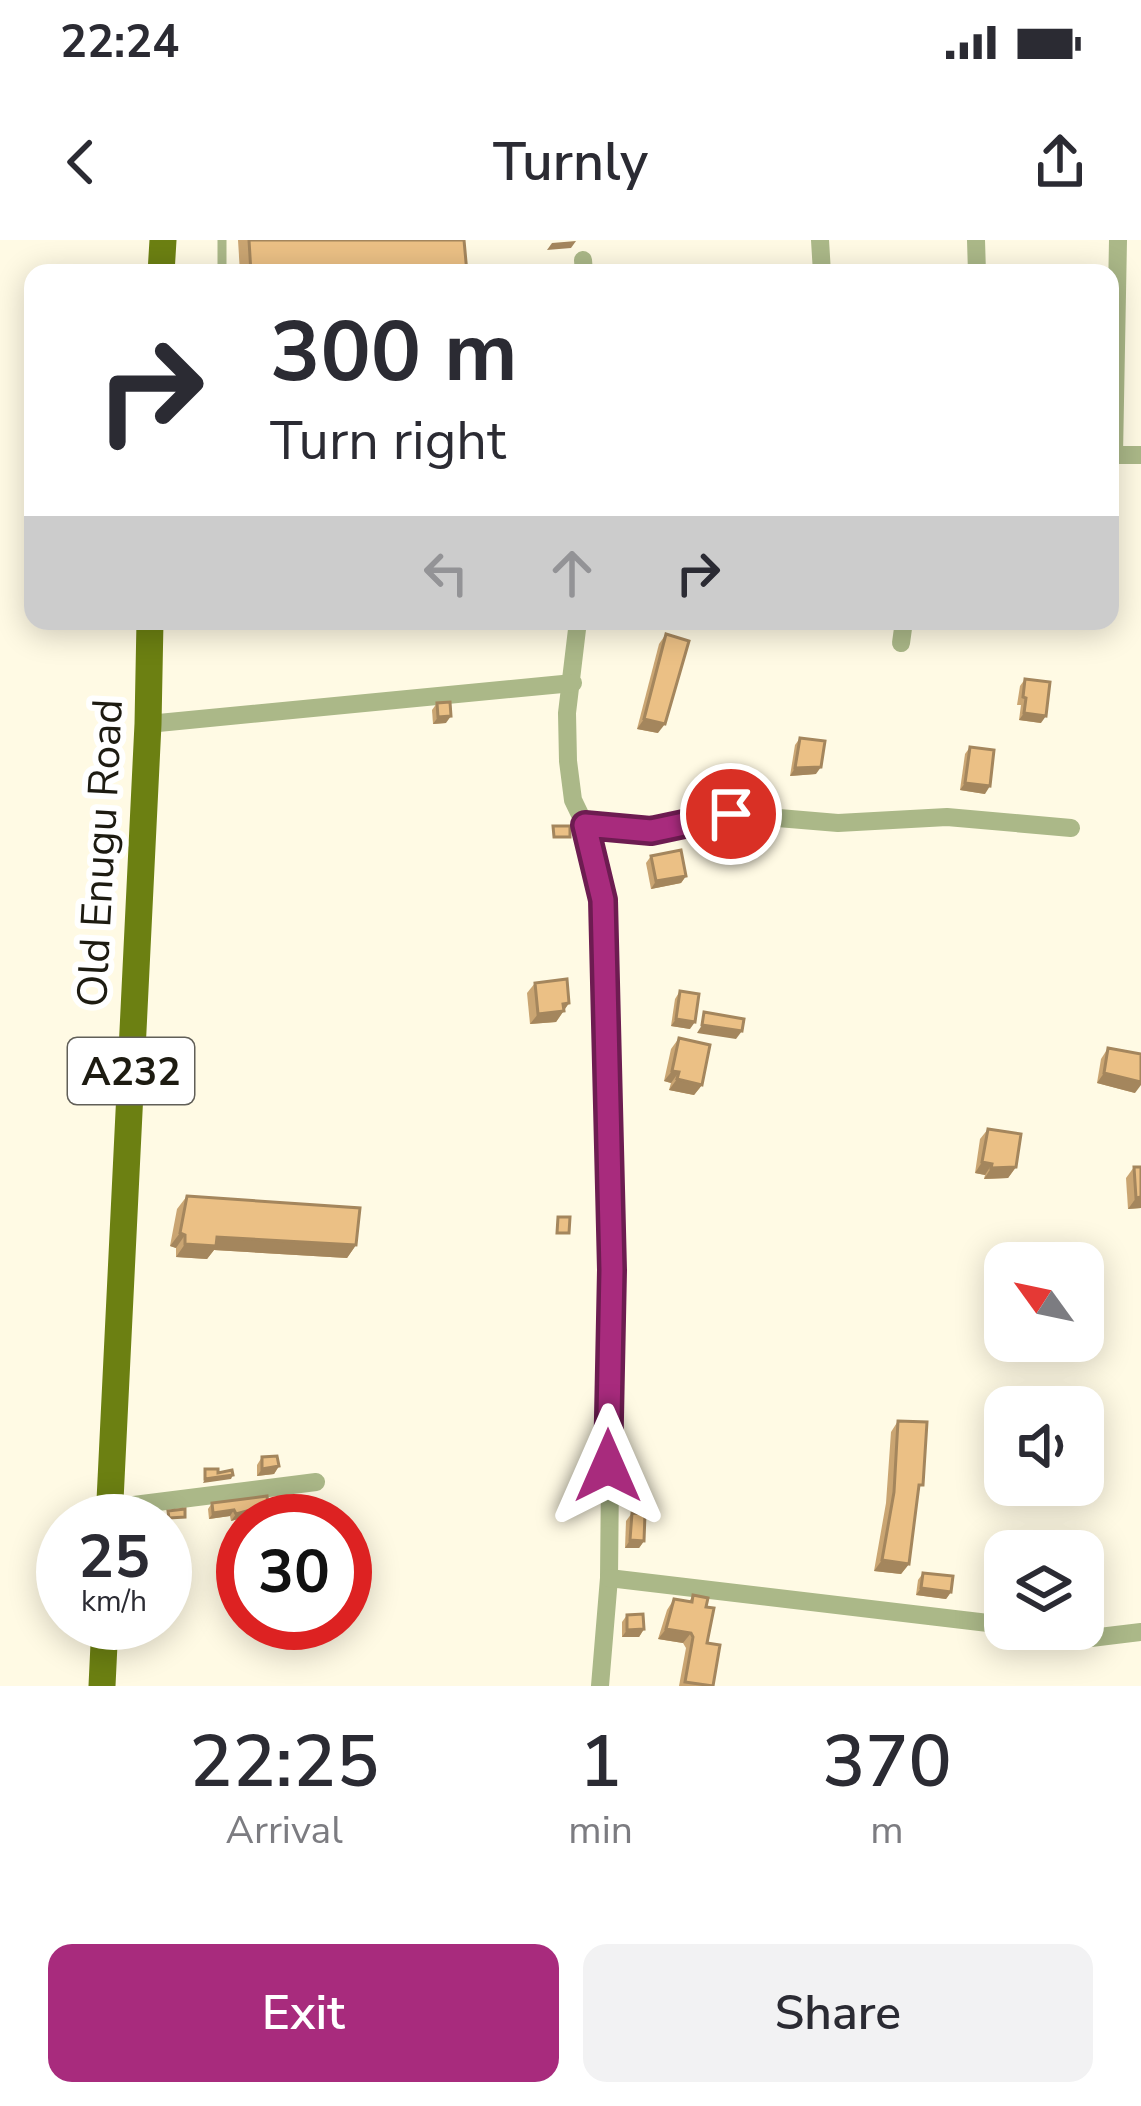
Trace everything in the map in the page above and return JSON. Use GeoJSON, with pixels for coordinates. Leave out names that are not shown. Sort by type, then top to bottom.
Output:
{"type":"FeatureCollection","features":[{"type":"Feature","properties":{"kind":"main road","name":"Old Enugu Road"},"geometry":{"type":"LineString","coordinates":[[111,1494],[150,630]]}},
{"type":"Feature","properties":{"kind":"main road"},"geometry":{"type":"LineString","coordinates":[[102,1686],[104,1650]]}},
{"type":"Feature","properties":{"kind":"street"},"geometry":{"type":"LineString","coordinates":[[577,630],[567,713],[568,761],[573,800],[585,825],[603,900],[612,1270],[608,1578],[600,1686]]}},
{"type":"Feature","properties":{"kind":"street"},"geometry":{"type":"LineString","coordinates":[[901,643],[903,630]]}},
{"type":"Feature","properties":{"kind":"street"},"geometry":{"type":"LineString","coordinates":[[148,724],[573,683]]}},
{"type":"Feature","properties":{"kind":"street"},"geometry":{"type":"LineString","coordinates":[[585,825],[651,831],[731,814],[838,824],[947,817],[1071,828]]}},
{"type":"Feature","properties":{"kind":"street"},"geometry":{"type":"LineString","coordinates":[[192,1502],[316,1482]]}},
{"type":"Feature","properties":{"kind":"street"},"geometry":{"type":"LineString","coordinates":[[608,1578],[984,1623]]}},
{"type":"Feature","properties":{"kind":"street"},"geometry":{"type":"LineString","coordinates":[[1104,1636],[1141,1632]]}},
{"type":"Feature","properties":{"kind":"building"},"geometry":{"type":"Polygon","coordinates":[[[249,240],[464,240],[466,264],[250,264],[249,240]]]}},
{"type":"Feature","properties":{"kind":"building"},"geometry":{"type":"Polygon","coordinates":[[[666,634],[689,641],[665,724],[644,719],[666,634]]]}},
{"type":"Feature","properties":{"kind":"building"},"geometry":{"type":"Polygon","coordinates":[[[1025,679],[1050,682],[1046,716],[1024,713],[1025,679]]]}},
{"type":"Feature","properties":{"kind":"building"},"geometry":{"type":"Polygon","coordinates":[[[450,702],[451,716],[438,717],[437,703],[450,702]]]}},
{"type":"Feature","properties":{"kind":"building"},"geometry":{"type":"Polygon","coordinates":[[[800,738],[825,741],[821,767],[795,768],[800,738]]]}},
{"type":"Feature","properties":{"kind":"building"},"geometry":{"type":"Polygon","coordinates":[[[970,747],[994,750],[990,786],[965,783],[970,747]]]}},
{"type":"Feature","properties":{"kind":"building"},"geometry":{"type":"Polygon","coordinates":[[[553,826],[570,826],[570,837],[554,837],[553,826]]]}},
{"type":"Feature","properties":{"kind":"building"},"geometry":{"type":"Polygon","coordinates":[[[681,850],[686,876],[656,881],[651,856],[681,850]]]}},
{"type":"Feature","properties":{"kind":"building"},"geometry":{"type":"Polygon","coordinates":[[[567,979],[569,1003],[563,1004],[564,1011],[538,1014],[535,983],[567,979]]]}},
{"type":"Feature","properties":{"kind":"building"},"geometry":{"type":"Polygon","coordinates":[[[680,991],[699,994],[695,1022],[676,1019],[680,991]]]}},
{"type":"Feature","properties":{"kind":"building"},"geometry":{"type":"Polygon","coordinates":[[[704,1012],[744,1019],[742,1031],[702,1025],[704,1012]]]}},
{"type":"Feature","properties":{"kind":"building"},"geometry":{"type":"Polygon","coordinates":[[[679,1038],[710,1045],[702,1085],[677,1079],[679,1072],[672,1071],[679,1038]]]}},
{"type":"Feature","properties":{"kind":"building"},"geometry":{"type":"Polygon","coordinates":[[[1108,1048],[1141,1054],[1141,1082],[1104,1073],[1108,1048]]]}},
{"type":"Feature","properties":{"kind":"building"},"geometry":{"type":"Polygon","coordinates":[[[988,1129],[1021,1134],[1016,1167],[991,1168],[992,1164],[982,1162],[988,1129]]]}},
{"type":"Feature","properties":{"kind":"building"},"geometry":{"type":"Polygon","coordinates":[[[1134,1167],[1141,1167],[1141,1197],[1136,1198],[1134,1167]]]}},
{"type":"Feature","properties":{"kind":"building"},"geometry":{"type":"Polygon","coordinates":[[[187,1196],[360,1208],[356,1245],[217,1237],[216,1246],[185,1244],[185,1235],[180,1233],[187,1196]]]}},
{"type":"Feature","properties":{"kind":"building"},"geometry":{"type":"Polygon","coordinates":[[[558,1217],[570,1217],[569,1233],[557,1233],[558,1217]]]}},
{"type":"Feature","properties":{"kind":"building"},"geometry":{"type":"Polygon","coordinates":[[[898,1421],[927,1422],[923,1485],[919,1485],[909,1564],[882,1560],[894,1492],[898,1421]]]}},
{"type":"Feature","properties":{"kind":"building"},"geometry":{"type":"Polygon","coordinates":[[[277,1456],[279,1466],[262,1469],[262,1457],[277,1456]]]}},
{"type":"Feature","properties":{"kind":"building"},"geometry":{"type":"Polygon","coordinates":[[[205,1469],[232,1470],[233,1475],[205,1479],[205,1469]]]}},
{"type":"Feature","properties":{"kind":"building"},"geometry":{"type":"Polygon","coordinates":[[[632,1513],[645,1514],[644,1541],[630,1540],[632,1513]]]}},
{"type":"Feature","properties":{"kind":"building"},"geometry":{"type":"Polygon","coordinates":[[[923,1573],[953,1576],[951,1592],[921,1588],[923,1573]]]}},
{"type":"Feature","properties":{"kind":"building"},"geometry":{"type":"Polygon","coordinates":[[[693,1595],[708,1598],[706,1607],[714,1608],[707,1643],[720,1645],[713,1686],[685,1682],[693,1637],[666,1629],[674,1599],[692,1602],[693,1595]]]}},
{"type":"Feature","properties":{"kind":"building"},"geometry":{"type":"Polygon","coordinates":[[[643,1614],[644,1629],[627,1630],[627,1615],[643,1614]]]}},
{"type":"Feature","properties":{"kind":"route"},"geometry":{"type":"LineString","coordinates":[[608,1466],[612,1270],[603,900],[585,825],[651,831],[731,814]]}}]}
